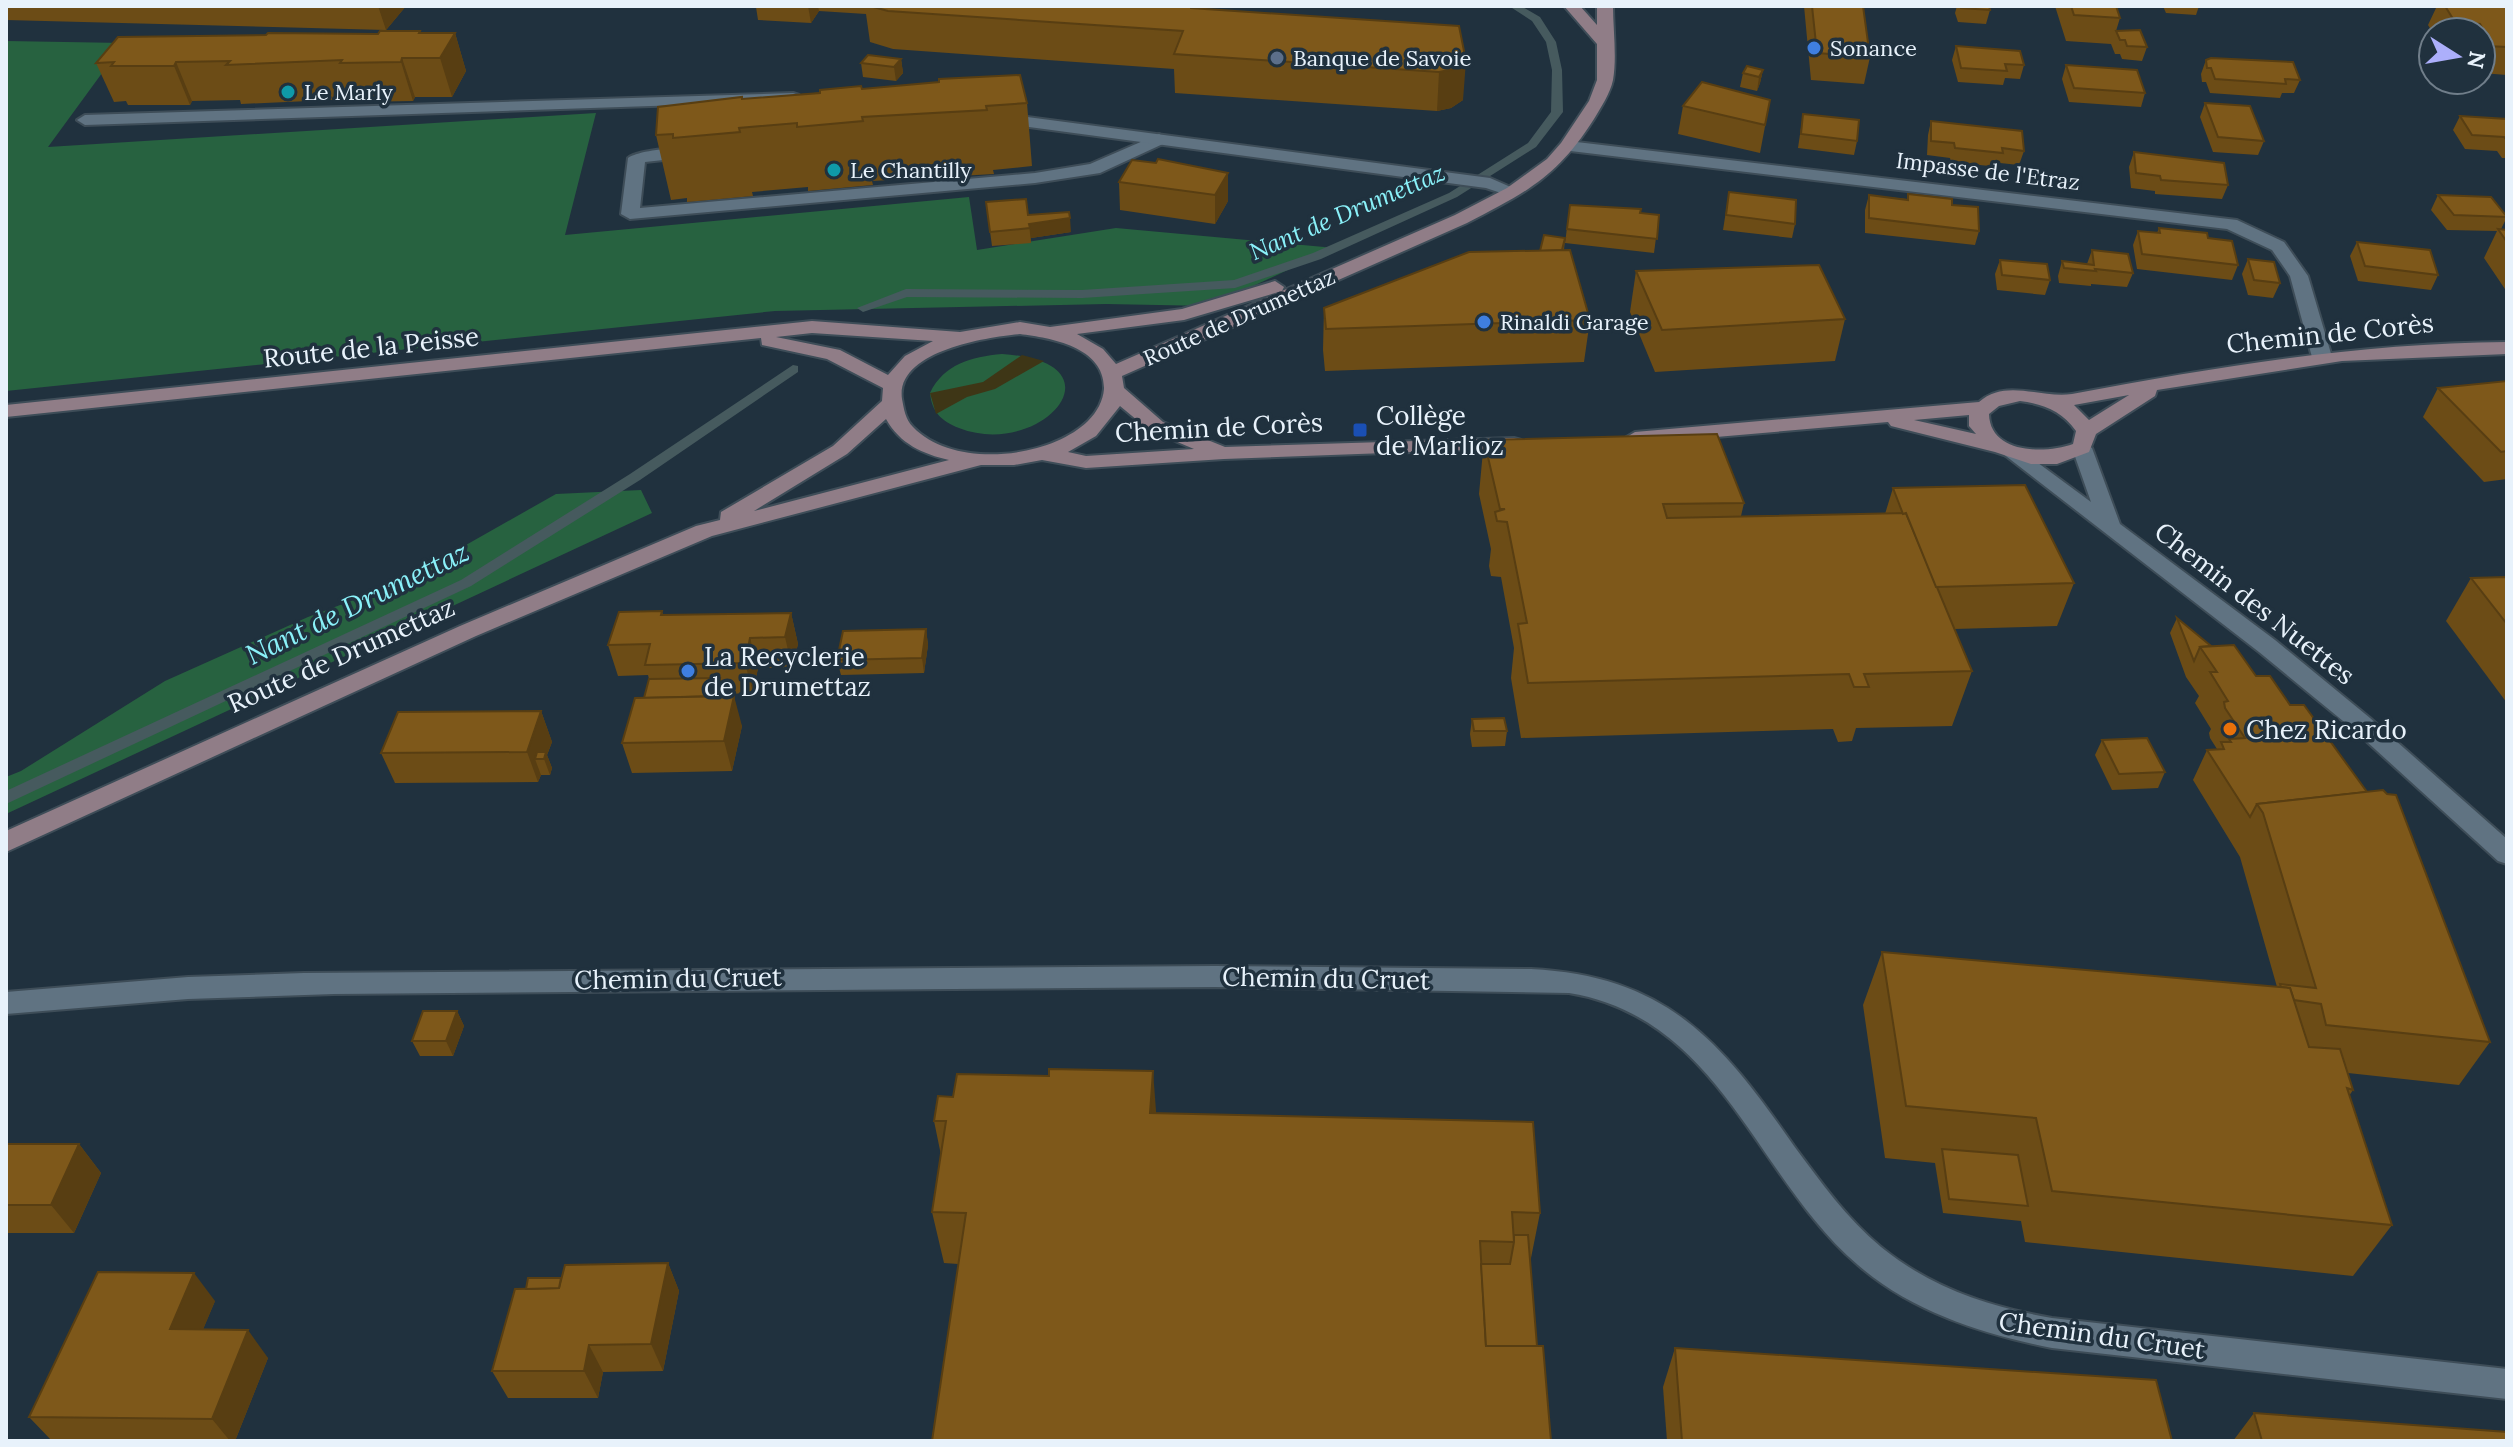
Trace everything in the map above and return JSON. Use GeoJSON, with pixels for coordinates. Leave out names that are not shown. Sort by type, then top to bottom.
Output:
{"type":"FeatureCollection","features":[{"type":"Feature","properties":{"kind":"main road"},"geometry":{"type":"LineString","coordinates":[[1572,6],[1603,41]]}},
{"type":"Feature","properties":{"kind":"main road","name":"Route de Drumettaz"},"geometry":{"type":"LineString","coordinates":[[1114,382],[1365,261],[1461,219],[1513,192],[1553,163],[1597,101],[1605,80],[1605,6]]}},
{"type":"Feature","properties":{"kind":"main road","name":"Route de Drumettaz"},"geometry":{"type":"LineString","coordinates":[[1051,332],[1184,314],[1365,261]]}},
{"type":"Feature","properties":{"kind":"main road"},"geometry":{"type":"LineString","coordinates":[[741,337],[812,327],[955,337]]}},
{"type":"Feature","properties":{"kind":"main road"},"geometry":{"type":"LineString","coordinates":[[704,531],[840,450],[892,395],[906,366],[927,349],[955,337],[987,330],[1020,328],[1051,332],[1079,341],[1100,355],[1114,382],[1156,426],[1224,453]]}},
{"type":"Feature","properties":{"kind":"main road"},"geometry":{"type":"LineString","coordinates":[[741,337],[833,354],[892,395],[898,424],[916,441],[943,454],[976,460],[1009,460],[1071,444],[1093,429],[1109,411],[1114,382]]}},
{"type":"Feature","properties":{"kind":"main road","name":"Route de la Peisse"},"geometry":{"type":"LineString","coordinates":[[6,411],[741,337]]}},
{"type":"Feature","properties":{"kind":"main road","name":"Chemin de Corès"},"geometry":{"type":"LineString","coordinates":[[2055,403],[2322,357],[2431,349],[2507,348]]}},
{"type":"Feature","properties":{"kind":"main road","name":"Chemin de Corès"},"geometry":{"type":"LineString","coordinates":[[2005,449],[2044,459],[2060,458],[2160,384]]}},
{"type":"Feature","properties":{"kind":"main road"},"geometry":{"type":"LineString","coordinates":[[1612,440],[1980,408],[2003,396],[2029,396],[2055,403],[2080,420],[2084,439]]}},
{"type":"Feature","properties":{"kind":"main road"},"geometry":{"type":"LineString","coordinates":[[1980,408],[1977,417],[1979,427],[2005,449]]}},
{"type":"Feature","properties":{"kind":"main road"},"geometry":{"type":"LineString","coordinates":[[1880,418],[2005,449]]}},
{"type":"Feature","properties":{"kind":"main road","name":"Chemin de Corès"},"geometry":{"type":"LineString","coordinates":[[1041,454],[1086,462],[1224,453],[1536,443]]}},
{"type":"Feature","properties":{"kind":"main road"},"geometry":{"type":"LineString","coordinates":[[704,531],[976,460]]}},
{"type":"Feature","properties":{"kind":"main road","name":"Route de Drumettaz"},"geometry":{"type":"LineString","coordinates":[[6,842],[468,631],[704,531]]}},
{"type":"Feature","properties":{"kind":"street"},"geometry":{"type":"LineString","coordinates":[[85,120],[764,97],[810,99]]}},
{"type":"Feature","properties":{"kind":"street"},"geometry":{"type":"LineString","coordinates":[[980,119],[1011,119],[1455,178],[1490,183],[1513,192]]}},
{"type":"Feature","properties":{"kind":"street"},"geometry":{"type":"LineString","coordinates":[[712,150],[637,158],[630,214],[1035,178],[1094,169],[1159,139]]}},
{"type":"Feature","properties":{"kind":"street","name":"Impasse de l'Etraz"},"geometry":{"type":"LineString","coordinates":[[1568,146],[2231,224],[2278,246],[2299,276],[2322,357]]}},
{"type":"Feature","properties":{"kind":"street"},"geometry":{"type":"LineString","coordinates":[[2084,439],[2110,526]]}},
{"type":"Feature","properties":{"kind":"street","name":"Chemin des Nuettes"},"geometry":{"type":"LineString","coordinates":[[2005,449],[2279,656],[2362,724],[2507,854]]}},
{"type":"Feature","properties":{"kind":"street","name":"Chemin du Cruet"},"geometry":{"type":"LineString","coordinates":[[6,1003],[214,986],[592,979],[1299,976],[1561,982],[1607,990],[1649,1009],[1696,1042],[1734,1082],[1818,1203],[1849,1238],[1877,1264],[1973,1314],[2007,1325],[2052,1333],[2507,1384]]}},
{"type":"Feature","properties":{"kind":"green space"},"geometry":{"type":"Polygon","coordinates":[[[6,41],[124,43],[48,147],[596,113],[565,235],[969,197],[977,250],[1116,228],[1335,248],[1210,306],[1106,304],[775,311],[6,391],[6,41]]]}},
{"type":"Feature","properties":{"kind":"green space"},"geometry":{"type":"Polygon","coordinates":[[[1002,354],[1040,361],[1060,373],[1065,389],[1058,406],[1041,421],[1018,431],[989,434],[959,428],[942,419],[935,411],[930,393],[943,375],[969,360],[1002,354]]]}},
{"type":"Feature","properties":{"kind":"green space"},"geometry":{"type":"Polygon","coordinates":[[[641,490],[652,513],[6,814],[6,777],[21,771],[165,681],[308,617],[399,583],[556,494],[641,490]]]}},
{"type":"Feature","properties":{"kind":"sand"},"geometry":{"type":"Polygon","coordinates":[[[1022,355],[1044,361],[995,389],[967,397],[936,414],[930,393],[983,382],[1022,355]]]}},
{"type":"Feature","properties":{"kind":"building"},"geometry":{"type":"Polygon","coordinates":[[[870,6],[1191,6],[1459,26],[1466,61],[1454,69],[1439,72],[1174,54],[1183,31],[888,11],[870,6]]]}},
{"type":"Feature","properties":{"kind":"building"},"geometry":{"type":"Polygon","coordinates":[[[1812,6],[1863,6],[1870,57],[1817,53],[1812,6]]]}},
{"type":"Feature","properties":{"kind":"building"},"geometry":{"type":"Polygon","coordinates":[[[1989,6],[1990,10],[1961,8],[1989,6]]]}},
{"type":"Feature","properties":{"kind":"building"},"geometry":{"type":"Polygon","coordinates":[[[2071,6],[2116,6],[2120,18],[2074,15],[2071,6]]]}},
{"type":"Feature","properties":{"kind":"building"},"geometry":{"type":"Polygon","coordinates":[[[2445,6],[2507,6],[2507,47],[2497,46],[2497,16],[2451,16],[2445,6]]]}},
{"type":"Feature","properties":{"kind":"building"},"geometry":{"type":"Polygon","coordinates":[[[2140,30],[2147,47],[2127,46],[2116,31],[2140,30]]]}},
{"type":"Feature","properties":{"kind":"building"},"geometry":{"type":"Polygon","coordinates":[[[380,31],[455,33],[440,58],[402,58],[401,62],[340,63],[342,60],[226,65],[230,61],[176,62],[174,66],[111,66],[114,62],[96,63],[118,37],[378,34],[380,31]]]}},
{"type":"Feature","properties":{"kind":"building"},"geometry":{"type":"Polygon","coordinates":[[[1956,46],[2020,51],[2024,65],[2005,64],[2007,71],[1961,68],[1956,46]]]}},
{"type":"Feature","properties":{"kind":"building"},"geometry":{"type":"Polygon","coordinates":[[[868,55],[901,59],[894,67],[861,63],[868,55]]]}},
{"type":"Feature","properties":{"kind":"building"},"geometry":{"type":"Polygon","coordinates":[[[2206,60],[2293,62],[2300,80],[2285,79],[2286,84],[2215,79],[2211,68],[2207,68],[2206,60]]]}},
{"type":"Feature","properties":{"kind":"building"},"geometry":{"type":"Polygon","coordinates":[[[2066,65],[2137,70],[2145,93],[2074,88],[2066,65]]]}},
{"type":"Feature","properties":{"kind":"building"},"geometry":{"type":"Polygon","coordinates":[[[1747,66],[1763,70],[1759,77],[1743,73],[1747,66]]]}},
{"type":"Feature","properties":{"kind":"building"},"geometry":{"type":"Polygon","coordinates":[[[1020,75],[1027,103],[986,106],[987,110],[862,117],[863,121],[739,128],[740,132],[673,138],[673,134],[656,135],[658,107],[742,97],[820,93],[820,90],[861,86],[862,89],[939,82],[939,79],[1020,75]]]}},
{"type":"Feature","properties":{"kind":"building"},"geometry":{"type":"Polygon","coordinates":[[[1702,82],[1770,100],[1765,125],[1683,106],[1702,82]]]}},
{"type":"Feature","properties":{"kind":"building"},"geometry":{"type":"Polygon","coordinates":[[[2205,103],[2250,106],[2264,141],[2218,137],[2205,103]]]}},
{"type":"Feature","properties":{"kind":"building"},"geometry":{"type":"Polygon","coordinates":[[[1803,114],[1859,120],[1857,141],[1801,134],[1803,114]]]}},
{"type":"Feature","properties":{"kind":"building"},"geometry":{"type":"Polygon","coordinates":[[[2460,116],[2507,119],[2507,140],[2504,137],[2472,135],[2460,116]]]}},
{"type":"Feature","properties":{"kind":"building"},"geometry":{"type":"Polygon","coordinates":[[[1931,121],[2022,131],[2024,151],[2002,148],[2003,153],[1955,148],[1954,143],[1931,141],[1931,121]]]}},
{"type":"Feature","properties":{"kind":"building"},"geometry":{"type":"Polygon","coordinates":[[[2134,152],[2224,163],[2228,185],[2161,180],[2160,176],[2136,173],[2134,152]]]}},
{"type":"Feature","properties":{"kind":"building"},"geometry":{"type":"Polygon","coordinates":[[[1158,159],[1228,173],[1215,195],[1119,182],[1132,160],[1156,163],[1158,159]]]}},
{"type":"Feature","properties":{"kind":"building"},"geometry":{"type":"Polygon","coordinates":[[[1729,192],[1796,200],[1795,224],[1726,215],[1729,192]]]}},
{"type":"Feature","properties":{"kind":"building"},"geometry":{"type":"Polygon","coordinates":[[[1908,194],[1952,199],[1952,205],[1978,207],[1979,231],[1869,218],[1869,195],[1908,200],[1908,194]]]}},
{"type":"Feature","properties":{"kind":"building"},"geometry":{"type":"Polygon","coordinates":[[[2438,195],[2491,197],[2507,217],[2454,215],[2438,195]]]}},
{"type":"Feature","properties":{"kind":"building"},"geometry":{"type":"Polygon","coordinates":[[[1026,199],[1028,215],[1069,212],[1070,218],[1029,224],[1030,228],[990,232],[986,202],[1026,199]]]}},
{"type":"Feature","properties":{"kind":"building"},"geometry":{"type":"Polygon","coordinates":[[[1570,205],[1641,209],[1640,213],[1659,215],[1657,239],[1567,229],[1570,205]]]}},
{"type":"Feature","properties":{"kind":"building"},"geometry":{"type":"Polygon","coordinates":[[[2159,228],[2207,233],[2208,238],[2232,241],[2238,265],[2142,254],[2138,231],[2160,233],[2159,228]]]}},
{"type":"Feature","properties":{"kind":"building"},"geometry":{"type":"Polygon","coordinates":[[[2498,229],[2507,230],[2507,242],[2498,229]]]}},
{"type":"Feature","properties":{"kind":"building"},"geometry":{"type":"Polygon","coordinates":[[[1544,235],[1565,238],[1562,250],[1540,251],[1544,235]]]}},
{"type":"Feature","properties":{"kind":"building"},"geometry":{"type":"Polygon","coordinates":[[[2357,242],[2430,250],[2438,275],[2365,266],[2357,242]]]}},
{"type":"Feature","properties":{"kind":"building"},"geometry":{"type":"Polygon","coordinates":[[[1570,250],[1590,320],[1326,329],[1324,308],[1469,252],[1570,250]]]}},
{"type":"Feature","properties":{"kind":"building"},"geometry":{"type":"Polygon","coordinates":[[[2092,250],[2128,254],[2133,273],[2064,268],[2062,261],[2094,265],[2092,250]]]}},
{"type":"Feature","properties":{"kind":"building"},"geometry":{"type":"Polygon","coordinates":[[[2248,259],[2274,262],[2280,283],[2254,280],[2248,259]]]}},
{"type":"Feature","properties":{"kind":"building"},"geometry":{"type":"Polygon","coordinates":[[[2000,260],[2047,264],[2050,280],[2002,275],[2000,260]]]}},
{"type":"Feature","properties":{"kind":"building"},"geometry":{"type":"Polygon","coordinates":[[[1819,265],[1845,319],[1662,330],[1636,271],[1819,265]]]}},
{"type":"Feature","properties":{"kind":"building"},"geometry":{"type":"Polygon","coordinates":[[[2507,381],[2507,451],[2501,452],[2438,388],[2507,381]]]}},
{"type":"Feature","properties":{"kind":"building"},"geometry":{"type":"Polygon","coordinates":[[[1717,434],[1744,503],[1663,504],[1667,518],[1906,513],[1972,671],[1864,674],[1869,687],[1854,687],[1849,674],[1528,683],[1518,624],[1527,623],[1507,522],[1497,521],[1495,512],[1505,509],[1500,509],[1484,440],[1717,434]]]}},
{"type":"Feature","properties":{"kind":"building"},"geometry":{"type":"Polygon","coordinates":[[[2025,485],[2074,583],[1936,587],[1893,488],[2025,485]]]}},
{"type":"Feature","properties":{"kind":"building"},"geometry":{"type":"Polygon","coordinates":[[[2507,577],[2507,624],[2471,578],[2507,577]]]}},
{"type":"Feature","properties":{"kind":"building"},"geometry":{"type":"Polygon","coordinates":[[[662,611],[661,615],[791,613],[785,637],[750,638],[745,663],[645,665],[650,644],[608,645],[619,612],[662,611]]]}},
{"type":"Feature","properties":{"kind":"building"},"geometry":{"type":"Polygon","coordinates":[[[2177,618],[2211,646],[2200,647],[2194,661],[2177,618]]]}},
{"type":"Feature","properties":{"kind":"building"},"geometry":{"type":"Polygon","coordinates":[[[926,629],[922,658],[837,660],[843,631],[926,629]]]}},
{"type":"Feature","properties":{"kind":"building"},"geometry":{"type":"Polygon","coordinates":[[[2234,645],[2256,676],[2270,676],[2290,705],[2304,705],[2367,792],[2257,804],[2250,817],[2207,750],[2224,749],[2221,742],[2245,738],[2225,708],[2224,702],[2228,701],[2210,672],[2217,672],[2200,647],[2234,645]]]}},
{"type":"Feature","properties":{"kind":"building"},"geometry":{"type":"Polygon","coordinates":[[[720,678],[716,696],[644,698],[649,679],[720,678]]]}},
{"type":"Feature","properties":{"kind":"building"},"geometry":{"type":"Polygon","coordinates":[[[734,696],[724,741],[622,743],[635,698],[734,696]]]}},
{"type":"Feature","properties":{"kind":"building"},"geometry":{"type":"Polygon","coordinates":[[[541,711],[527,752],[381,753],[398,712],[541,711]]]}},
{"type":"Feature","properties":{"kind":"building"},"geometry":{"type":"Polygon","coordinates":[[[1504,718],[1507,731],[1474,731],[1472,719],[1504,718]]]}},
{"type":"Feature","properties":{"kind":"building"},"geometry":{"type":"Polygon","coordinates":[[[2147,738],[2165,772],[2119,774],[2102,740],[2147,738]]]}},
{"type":"Feature","properties":{"kind":"building"},"geometry":{"type":"Polygon","coordinates":[[[537,752],[546,752],[544,759],[535,759],[537,752]]]}},
{"type":"Feature","properties":{"kind":"building"},"geometry":{"type":"Polygon","coordinates":[[[2383,790],[2396,795],[2490,1042],[2326,1025],[2321,1004],[2294,1000],[2290,988],[2281,987],[2280,984],[2316,988],[2263,813],[2257,804],[2383,790]]]}},
{"type":"Feature","properties":{"kind":"building"},"geometry":{"type":"Polygon","coordinates":[[[1882,952],[2290,988],[2309,1047],[2340,1049],[2353,1090],[2347,1088],[2392,1225],[2052,1191],[2036,1118],[1906,1106],[1882,952]]]}},
{"type":"Feature","properties":{"kind":"building"},"geometry":{"type":"Polygon","coordinates":[[[423,1011],[457,1011],[446,1041],[412,1041],[423,1011]]]}},
{"type":"Feature","properties":{"kind":"building"},"geometry":{"type":"Polygon","coordinates":[[[1049,1069],[1153,1071],[1150,1113],[1533,1122],[1540,1213],[1512,1212],[1514,1242],[1480,1241],[1486,1346],[1543,1346],[1551,1441],[932,1441],[966,1213],[932,1212],[946,1121],[934,1121],[938,1096],[953,1097],[957,1074],[1049,1076],[1049,1069]]]}},
{"type":"Feature","properties":{"kind":"building"},"geometry":{"type":"Polygon","coordinates":[[[6,1144],[79,1144],[51,1205],[6,1205],[6,1144]]]}},
{"type":"Feature","properties":{"kind":"building"},"geometry":{"type":"Polygon","coordinates":[[[1942,1149],[2018,1155],[2028,1206],[1949,1199],[1942,1149]]]}},
{"type":"Feature","properties":{"kind":"building"},"geometry":{"type":"Polygon","coordinates":[[[1514,1235],[1528,1235],[1537,1346],[1486,1346],[1481,1264],[1510,1264],[1514,1235]]]}},
{"type":"Feature","properties":{"kind":"building"},"geometry":{"type":"Polygon","coordinates":[[[668,1263],[651,1344],[589,1345],[584,1371],[492,1371],[515,1289],[559,1288],[565,1265],[668,1263]]]}},
{"type":"Feature","properties":{"kind":"building"},"geometry":{"type":"Polygon","coordinates":[[[98,1272],[194,1273],[170,1329],[248,1330],[212,1419],[29,1417],[98,1272]]]}},
{"type":"Feature","properties":{"kind":"building"},"geometry":{"type":"Polygon","coordinates":[[[528,1278],[561,1278],[559,1288],[526,1289],[528,1278]]]}},
{"type":"Feature","properties":{"kind":"building"},"geometry":{"type":"Polygon","coordinates":[[[1675,1348],[2156,1380],[2172,1441],[1682,1441],[1675,1348]]]}},
{"type":"Feature","properties":{"kind":"building"},"geometry":{"type":"Polygon","coordinates":[[[2254,1413],[2507,1432],[2507,1441],[2262,1441],[2254,1413]]]}},
{"type":"Feature","properties":{"kind":"waterway","name":"Nant de Drumettaz"},"geometry":{"type":"LineString","coordinates":[[863,308],[906,293],[1082,294],[1235,284],[1317,256],[1453,195],[1532,145],[1557,112],[1557,70],[1551,42],[1536,19],[1514,6]]}},
{"type":"Feature","properties":{"kind":"waterway","name":"Nant de Drumettaz"},"geometry":{"type":"LineString","coordinates":[[6,798],[466,583],[635,477],[793,369]]}},
{"type":"Feature","properties":{"kind":"place","name":"Sonance"},"geometry":{"type":"Point","coordinates":[1814,48]}},
{"type":"Feature","properties":{"kind":"place","name":"Banque de Savoie"},"geometry":{"type":"Point","coordinates":[1277,58]}},
{"type":"Feature","properties":{"kind":"place","name":"Le Marly"},"geometry":{"type":"Point","coordinates":[288,92]}},
{"type":"Feature","properties":{"kind":"place","name":"Le Chantilly"},"geometry":{"type":"Point","coordinates":[834,170]}},
{"type":"Feature","properties":{"kind":"place","name":"Rinaldi Garage"},"geometry":{"type":"Point","coordinates":[1484,322]}},
{"type":"Feature","properties":{"kind":"place","name":"Collège de Marlioz"},"geometry":{"type":"Point","coordinates":[1360,430]}},
{"type":"Feature","properties":{"kind":"place","name":"La Recyclerie de Drumettaz"},"geometry":{"type":"Point","coordinates":[688,671]}},
{"type":"Feature","properties":{"kind":"place","name":"Chez Ricardo"},"geometry":{"type":"Point","coordinates":[2230,729]}}]}
